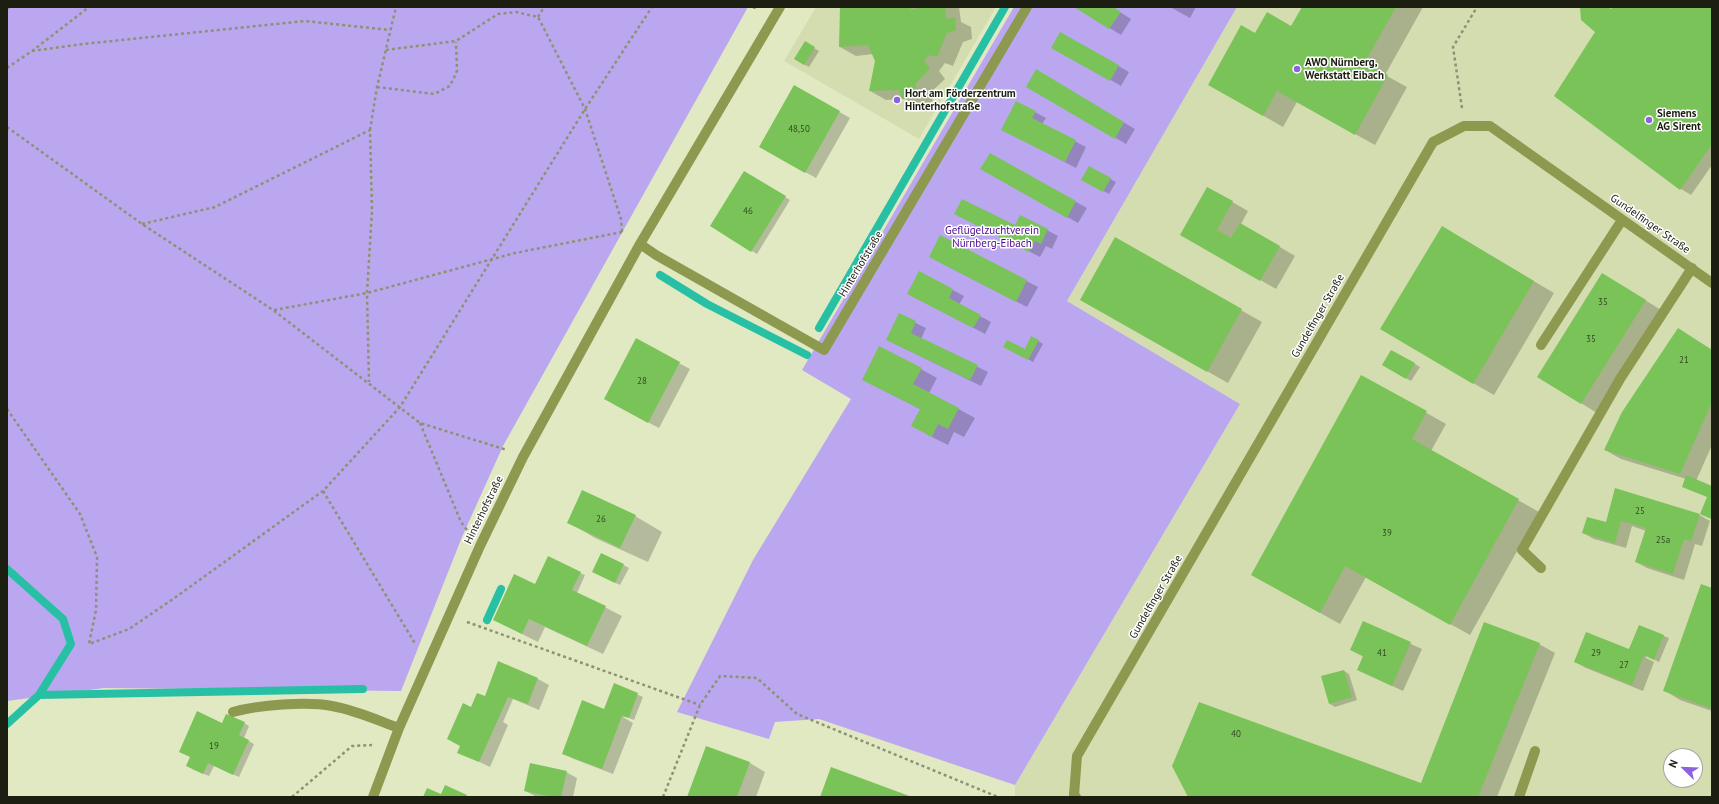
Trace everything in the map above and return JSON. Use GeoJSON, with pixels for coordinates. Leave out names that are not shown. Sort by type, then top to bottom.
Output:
{"type":"FeatureCollection","features":[{"type":"Feature","properties":{"kind":"street","name":"Hinterhofstraße"},"geometry":{"type":"LineString","coordinates":[[373,797],[393,744],[480,546],[523,457],[640,244],[780,7]]}},
{"type":"Feature","properties":{"kind":"street","name":"Hinterhofstraße"},"geometry":{"type":"LineString","coordinates":[[640,244],[656,255],[824,350],[1026,7]]}},
{"type":"Feature","properties":{"kind":"street","name":"Gundelfinger Straße"},"geometry":{"type":"LineString","coordinates":[[1075,796],[1077,756],[1433,142],[1464,126],[1490,126],[1712,283]]}},
{"type":"Feature","properties":{"kind":"street"},"geometry":{"type":"LineString","coordinates":[[1541,345],[1622,220]]}},
{"type":"Feature","properties":{"kind":"street"},"geometry":{"type":"LineString","coordinates":[[1541,568],[1522,550],[1620,379],[1692,268]]}},
{"type":"Feature","properties":{"kind":"street"},"geometry":{"type":"LineString","coordinates":[[233,712],[246,708],[269,706],[331,706],[400,728]]}},
{"type":"Feature","properties":{"kind":"street"},"geometry":{"type":"LineString","coordinates":[[1519,797],[1535,751]]}},
{"type":"Feature","properties":{"kind":"path"},"geometry":{"type":"LineString","coordinates":[[7,68],[32,51],[89,7]]}},
{"type":"Feature","properties":{"kind":"path"},"geometry":{"type":"LineString","coordinates":[[369,383],[367,293],[372,210],[370,130],[377,87],[396,7]]}},
{"type":"Feature","properties":{"kind":"path"},"geometry":{"type":"LineString","coordinates":[[538,17],[544,7]]}},
{"type":"Feature","properties":{"kind":"path"},"geometry":{"type":"LineString","coordinates":[[7,409],[80,514],[97,556],[96,610],[89,644],[128,629],[173,599],[323,491],[400,407],[585,109],[652,7]]}},
{"type":"Feature","properties":{"kind":"path"},"geometry":{"type":"LineString","coordinates":[[1464,126],[1453,47],[1476,7]]}},
{"type":"Feature","properties":{"kind":"path"},"geometry":{"type":"LineString","coordinates":[[386,50],[456,41],[498,14],[516,12],[538,17]]}},
{"type":"Feature","properties":{"kind":"path"},"geometry":{"type":"LineString","coordinates":[[538,17],[585,109],[621,219],[622,232]]}},
{"type":"Feature","properties":{"kind":"path"},"geometry":{"type":"LineString","coordinates":[[32,51],[83,44],[305,21],[390,30]]}},
{"type":"Feature","properties":{"kind":"path"},"geometry":{"type":"LineString","coordinates":[[377,87],[434,94],[450,86],[457,71],[456,41]]}},
{"type":"Feature","properties":{"kind":"path"},"geometry":{"type":"LineString","coordinates":[[7,127],[142,224],[274,310],[420,423],[523,457]]}},
{"type":"Feature","properties":{"kind":"path"},"geometry":{"type":"LineString","coordinates":[[142,224],[215,207],[370,130]]}},
{"type":"Feature","properties":{"kind":"path"},"geometry":{"type":"LineString","coordinates":[[274,310],[367,293],[515,253],[622,232],[640,244]]}},
{"type":"Feature","properties":{"kind":"path"},"geometry":{"type":"LineString","coordinates":[[420,423],[461,522],[480,546]]}},
{"type":"Feature","properties":{"kind":"path"},"geometry":{"type":"LineString","coordinates":[[323,491],[428,664]]}},
{"type":"Feature","properties":{"kind":"path"},"geometry":{"type":"LineString","coordinates":[[450,614],[481,628],[700,705]]}},
{"type":"Feature","properties":{"kind":"path"},"geometry":{"type":"LineString","coordinates":[[663,797],[700,705],[720,676],[756,678],[797,714],[998,797]]}},
{"type":"Feature","properties":{"kind":"path"},"geometry":{"type":"LineString","coordinates":[[292,797],[352,746],[393,744]]}},
{"type":"Feature","properties":{"kind":"shaded area","name":"Hort am Förderzentrum Hinterhofstraße"},"geometry":{"type":"Polygon","coordinates":[[[816,7],[996,7],[919,139],[784,61],[816,7]]]}},
{"type":"Feature","properties":{"kind":"shaded area"},"geometry":{"type":"Polygon","coordinates":[[[1237,7],[1712,7],[1712,797],[1015,797],[1015,785],[1240,404],[1067,301],[1237,7]]]}},
{"type":"Feature","properties":{"kind":"green space"},"geometry":{"type":"Polygon","coordinates":[[[7,7],[748,7],[503,446],[462,537],[401,691],[104,688],[7,701],[7,7]]]}},
{"type":"Feature","properties":{"kind":"green space","name":"Geflügelzuchtverein Nürnberg-Eibach"},"geometry":{"type":"Polygon","coordinates":[[[1014,7],[1237,7],[1067,301],[1240,404],[1015,785],[819,719],[775,722],[769,739],[677,712],[753,560],[851,399],[802,370],[1014,7]]]}},
{"type":"Feature","properties":{"kind":"building"},"geometry":{"type":"Polygon","coordinates":[[[840,7],[909,7],[912,10],[917,7],[945,7],[946,19],[955,17],[956,30],[947,33],[937,57],[929,55],[924,61],[930,69],[915,84],[917,92],[902,99],[899,90],[869,91],[875,61],[868,45],[839,47],[840,7]]]}},
{"type":"Feature","properties":{"kind":"building"},"geometry":{"type":"Polygon","coordinates":[[[1074,7],[1113,7],[1121,12],[1109,29],[1074,7]]]}},
{"type":"Feature","properties":{"kind":"building","name":"AWO Nürnberg, Werkstatt Eibach"},"geometry":{"type":"Polygon","coordinates":[[[1302,7],[1396,7],[1365,62],[1388,75],[1355,135],[1277,91],[1263,116],[1208,85],[1241,25],[1255,33],[1267,12],[1291,26],[1302,7]]]}},
{"type":"Feature","properties":{"kind":"building","name":"Siemens AG Sirent"},"geometry":{"type":"Polygon","coordinates":[[[1580,7],[1608,7],[1611,9],[1613,7],[1712,7],[1712,144],[1680,190],[1554,96],[1595,32],[1581,20],[1580,7]]]}},
{"type":"Feature","properties":{"kind":"building"},"geometry":{"type":"Polygon","coordinates":[[[1060,32],[1119,65],[1110,81],[1051,48],[1060,32]]]}},
{"type":"Feature","properties":{"kind":"building"},"geometry":{"type":"Polygon","coordinates":[[[805,41],[815,47],[804,65],[794,59],[805,41]]]}},
{"type":"Feature","properties":{"kind":"building"},"geometry":{"type":"Polygon","coordinates":[[[1036,69],[1124,122],[1115,139],[1026,87],[1036,69]]]}},
{"type":"Feature","properties":{"kind":"building"},"geometry":{"type":"Polygon","coordinates":[[[794,85],[840,111],[805,173],[759,147],[794,85]]]}},
{"type":"Feature","properties":{"kind":"building"},"geometry":{"type":"Polygon","coordinates":[[[1016,101],[1036,111],[1032,118],[1076,140],[1065,162],[1001,130],[1016,101]]]}},
{"type":"Feature","properties":{"kind":"building"},"geometry":{"type":"Polygon","coordinates":[[[990,153],[1076,201],[1067,218],[980,169],[990,153]]]}},
{"type":"Feature","properties":{"kind":"building"},"geometry":{"type":"Polygon","coordinates":[[[1089,166],[1111,178],[1103,192],[1081,180],[1089,166]]]}},
{"type":"Feature","properties":{"kind":"building"},"geometry":{"type":"Polygon","coordinates":[[[744,171],[786,196],[751,252],[710,226],[744,171]]]}},
{"type":"Feature","properties":{"kind":"building"},"geometry":{"type":"Polygon","coordinates":[[[1207,187],[1233,201],[1217,230],[1231,238],[1240,223],[1280,246],[1260,281],[1180,235],[1207,187]]]}},
{"type":"Feature","properties":{"kind":"building"},"geometry":{"type":"Polygon","coordinates":[[[962,199],[1015,225],[1020,215],[1048,229],[1041,244],[1035,241],[1029,252],[954,214],[962,199]]]}},
{"type":"Feature","properties":{"kind":"building"},"geometry":{"type":"Polygon","coordinates":[[[1442,226],[1534,281],[1473,384],[1380,329],[1442,226]]]}},
{"type":"Feature","properties":{"kind":"building"},"geometry":{"type":"Polygon","coordinates":[[[940,235],[1027,280],[1016,302],[929,257],[940,235]]]}},
{"type":"Feature","properties":{"kind":"building"},"geometry":{"type":"Polygon","coordinates":[[[1115,237],[1242,309],[1207,372],[1080,300],[1115,237]]]}},
{"type":"Feature","properties":{"kind":"building"},"geometry":{"type":"Polygon","coordinates":[[[919,271],[953,289],[949,298],[981,315],[973,328],[907,294],[919,271]]]}},
{"type":"Feature","properties":{"kind":"building"},"geometry":{"type":"Polygon","coordinates":[[[1602,273],[1646,300],[1581,404],[1537,377],[1602,273]]]}},
{"type":"Feature","properties":{"kind":"building"},"geometry":{"type":"Polygon","coordinates":[[[899,313],[916,321],[911,333],[978,365],[970,380],[886,340],[899,313]]]}},
{"type":"Feature","properties":{"kind":"building"},"geometry":{"type":"Polygon","coordinates":[[[1678,328],[1712,350],[1712,402],[1680,474],[1604,450],[1622,412],[1678,328]]]}},
{"type":"Feature","properties":{"kind":"building"},"geometry":{"type":"Polygon","coordinates":[[[1031,336],[1039,340],[1028,360],[1003,347],[1007,340],[1025,349],[1031,336]]]}},
{"type":"Feature","properties":{"kind":"building"},"geometry":{"type":"Polygon","coordinates":[[[636,338],[680,362],[648,423],[604,399],[636,338]]]}},
{"type":"Feature","properties":{"kind":"building"},"geometry":{"type":"Polygon","coordinates":[[[879,346],[922,368],[913,384],[959,408],[948,429],[938,424],[932,437],[911,426],[920,409],[862,380],[879,346]]]}},
{"type":"Feature","properties":{"kind":"building"},"geometry":{"type":"Polygon","coordinates":[[[1391,350],[1415,363],[1406,379],[1382,365],[1391,350]]]}},
{"type":"Feature","properties":{"kind":"building"},"geometry":{"type":"Polygon","coordinates":[[[1361,375],[1427,411],[1412,439],[1519,499],[1450,625],[1345,566],[1320,613],[1251,575],[1361,375]]]}},
{"type":"Feature","properties":{"kind":"building"},"geometry":{"type":"Polygon","coordinates":[[[1686,475],[1712,486],[1712,519],[1700,514],[1707,497],[1682,487],[1686,475]]]}},
{"type":"Feature","properties":{"kind":"building"},"geometry":{"type":"Polygon","coordinates":[[[1615,488],[1700,514],[1691,541],[1684,539],[1673,574],[1635,562],[1646,528],[1621,521],[1615,543],[1582,533],[1587,517],[1606,522],[1615,488]]]}},
{"type":"Feature","properties":{"kind":"building"},"geometry":{"type":"Polygon","coordinates":[[[582,490],[636,515],[620,548],[567,523],[582,490]]]}},
{"type":"Feature","properties":{"kind":"building"},"geometry":{"type":"Polygon","coordinates":[[[601,553],[624,564],[615,583],[592,572],[601,553]]]}},
{"type":"Feature","properties":{"kind":"building"},"geometry":{"type":"Polygon","coordinates":[[[548,556],[581,572],[572,590],[606,606],[587,646],[529,619],[522,634],[493,620],[514,574],[535,584],[548,556]]]}},
{"type":"Feature","properties":{"kind":"building"},"geometry":{"type":"Polygon","coordinates":[[[1701,584],[1712,588],[1712,703],[1710,708],[1663,691],[1701,584]]]}},
{"type":"Feature","properties":{"kind":"building"},"geometry":{"type":"Polygon","coordinates":[[[1363,621],[1411,642],[1392,686],[1357,670],[1363,656],[1350,650],[1363,621]]]}},
{"type":"Feature","properties":{"kind":"building"},"geometry":{"type":"Polygon","coordinates":[[[1484,622],[1540,643],[1478,797],[1188,797],[1172,766],[1199,702],[1421,783],[1484,622]]]}},
{"type":"Feature","properties":{"kind":"building"},"geometry":{"type":"Polygon","coordinates":[[[1639,625],[1664,635],[1654,660],[1644,655],[1632,685],[1574,662],[1586,632],[1629,649],[1639,625]]]}},
{"type":"Feature","properties":{"kind":"building"},"geometry":{"type":"Polygon","coordinates":[[[498,661],[538,678],[528,704],[508,697],[479,762],[457,753],[460,746],[447,739],[463,703],[471,707],[477,693],[485,696],[498,661]]]}},
{"type":"Feature","properties":{"kind":"building"},"geometry":{"type":"Polygon","coordinates":[[[1344,670],[1352,697],[1329,704],[1321,676],[1344,670]]]}},
{"type":"Feature","properties":{"kind":"building"},"geometry":{"type":"Polygon","coordinates":[[[614,683],[638,693],[629,718],[622,716],[602,769],[562,754],[582,700],[604,709],[614,683]]]}},
{"type":"Feature","properties":{"kind":"building"},"geometry":{"type":"Polygon","coordinates":[[[197,711],[222,723],[226,714],[245,722],[239,735],[249,740],[233,775],[208,763],[203,774],[186,766],[190,757],[179,752],[197,711]]]}},
{"type":"Feature","properties":{"kind":"building"},"geometry":{"type":"Polygon","coordinates":[[[706,746],[750,762],[737,797],[687,797],[706,746]]]}},
{"type":"Feature","properties":{"kind":"building"},"geometry":{"type":"Polygon","coordinates":[[[530,763],[567,771],[561,797],[552,797],[524,791],[530,763]]]}},
{"type":"Feature","properties":{"kind":"building"},"geometry":{"type":"Polygon","coordinates":[[[831,767],[912,797],[820,797],[831,767]]]}},
{"type":"Feature","properties":{"kind":"building"},"geometry":{"type":"Polygon","coordinates":[[[445,785],[467,795],[466,797],[423,797],[427,788],[441,794],[445,785]]]}},
{"type":"Feature","properties":{"kind":"waterway"},"geometry":{"type":"LineString","coordinates":[[819,328],[1005,7]]}},
{"type":"Feature","properties":{"kind":"waterway"},"geometry":{"type":"LineString","coordinates":[[660,275],[707,304],[807,355]]}},
{"type":"Feature","properties":{"kind":"waterway"},"geometry":{"type":"LineString","coordinates":[[7,569],[63,619],[71,644],[39,695],[7,724]]}},
{"type":"Feature","properties":{"kind":"waterway"},"geometry":{"type":"LineString","coordinates":[[487,620],[501,589]]}},
{"type":"Feature","properties":{"kind":"waterway"},"geometry":{"type":"LineString","coordinates":[[39,695],[363,689]]}},
{"type":"Feature","properties":{"kind":"place","name":"AWO Nürnberg, Werkstatt Eibach"},"geometry":{"type":"Point","coordinates":[1297,69]}},
{"type":"Feature","properties":{"kind":"place","name":"Hort am Förderzentrum Hinterhofstraße"},"geometry":{"type":"Point","coordinates":[897,100]}},
{"type":"Feature","properties":{"kind":"place","name":"Siemens AG Sirent"},"geometry":{"type":"Point","coordinates":[1649,120]}}]}
